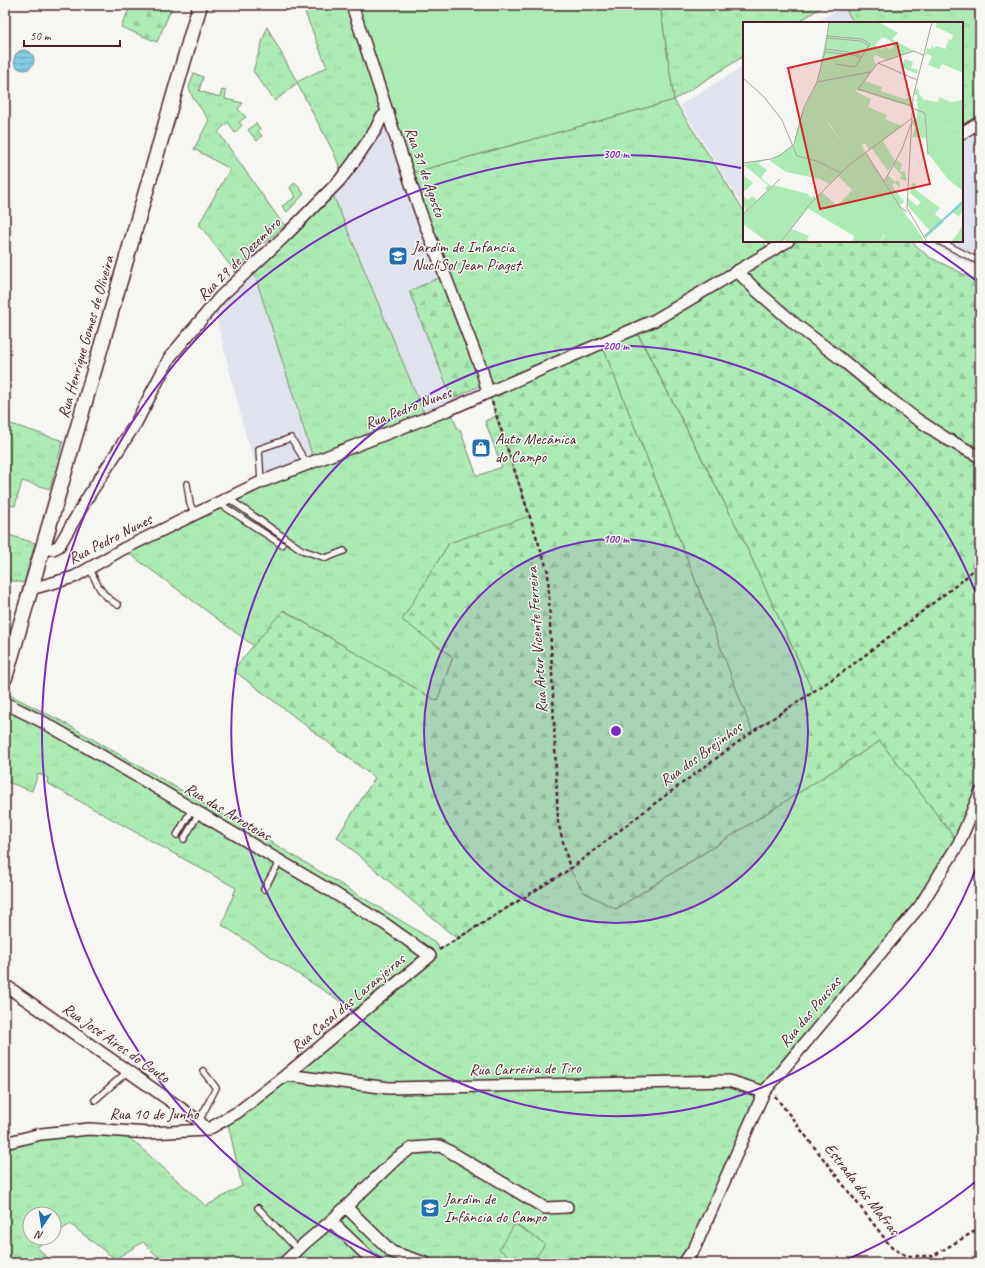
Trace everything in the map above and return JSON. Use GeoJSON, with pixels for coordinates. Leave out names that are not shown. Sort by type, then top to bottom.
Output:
{"type":"FeatureCollection","features":[{"type":"Feature","properties":{"kind":"street","name":"Rua Henrique Gomes de Oliveira"},"geometry":{"type":"LineString","coordinates":[[5,678],[200,5]]}},
{"type":"Feature","properties":{"kind":"street","name":"Rua 31 de Agosto"},"geometry":{"type":"LineString","coordinates":[[352,5],[420,211],[482,371],[488,392]]}},
{"type":"Feature","properties":{"kind":"street","name":"Rua 29 de Dezembro"},"geometry":{"type":"LineString","coordinates":[[42,549],[53,549],[59,546],[89,495],[136,423],[170,356],[220,297],[287,234],[340,180],[376,129],[381,118],[388,112]]}},
{"type":"Feature","properties":{"kind":"street"},"geometry":{"type":"LineString","coordinates":[[963,132],[980,122]]}},
{"type":"Feature","properties":{"kind":"street","name":"Rua Pedro Nunes"},"geometry":{"type":"LineString","coordinates":[[31,588],[74,577],[123,549],[261,482],[450,409],[655,320],[786,242]]}},
{"type":"Feature","properties":{"kind":"street"},"geometry":{"type":"LineString","coordinates":[[737,271],[757,291],[795,324],[886,396],[946,439],[980,457]]}},
{"type":"Feature","properties":{"kind":"street","name":"Rua das Arroteias"},"geometry":{"type":"LineString","coordinates":[[5,703],[43,722],[280,861],[384,924],[430,956]]}},
{"type":"Feature","properties":{"kind":"street","name":"Rua das Pousias"},"geometry":{"type":"LineString","coordinates":[[684,1263],[695,1247],[764,1092],[920,906],[959,843],[980,793]]}},
{"type":"Feature","properties":{"kind":"street","name":"Rua Casal das Laranjeiras"},"geometry":{"type":"LineString","coordinates":[[286,1074],[430,956]]}},
{"type":"Feature","properties":{"kind":"street","name":"Rua José Aires do Couto"},"geometry":{"type":"LineString","coordinates":[[5,985],[199,1121],[207,1130]]}},
{"type":"Feature","properties":{"kind":"street","name":"Rua Carreira de Tiro"},"geometry":{"type":"LineString","coordinates":[[286,1074],[389,1088],[729,1081],[764,1092]]}},
{"type":"Feature","properties":{"kind":"street","name":"Rua 10 de Junho"},"geometry":{"type":"LineString","coordinates":[[5,1142],[41,1134],[89,1129],[149,1133],[207,1130],[238,1112],[286,1074]]}},
{"type":"Feature","properties":{"kind":"street"},"geometry":{"type":"LineString","coordinates":[[284,1263],[331,1221],[397,1158],[412,1148],[440,1146],[544,1208],[567,1207]]}},
{"type":"Feature","properties":{"kind":"street"},"geometry":{"type":"LineString","coordinates":[[346,1207],[392,1252],[425,1263]]}},
{"type":"Feature","properties":{"kind":"street"},"geometry":{"type":"LineString","coordinates":[[331,1221],[375,1263]]}},
{"type":"Feature","properties":{"kind":"lane"},"geometry":{"type":"LineString","coordinates":[[941,242],[980,262]]}},
{"type":"Feature","properties":{"kind":"lane"},"geometry":{"type":"LineString","coordinates":[[261,482],[259,449],[291,438],[307,464]]}},
{"type":"Feature","properties":{"kind":"lane"},"geometry":{"type":"LineString","coordinates":[[187,484],[190,504],[195,514]]}},
{"type":"Feature","properties":{"kind":"lane"},"geometry":{"type":"LineString","coordinates":[[223,500],[282,545]]}},
{"type":"Feature","properties":{"kind":"lane"},"geometry":{"type":"LineString","coordinates":[[223,500],[302,550],[326,558],[344,551]]}},
{"type":"Feature","properties":{"kind":"lane"},"geometry":{"type":"LineString","coordinates":[[90,569],[97,584],[108,599],[118,606]]}},
{"type":"Feature","properties":{"kind":"lane"},"geometry":{"type":"LineString","coordinates":[[177,835],[195,811]]}},
{"type":"Feature","properties":{"kind":"lane"},"geometry":{"type":"LineString","coordinates":[[184,839],[195,811]]}},
{"type":"Feature","properties":{"kind":"lane"},"geometry":{"type":"LineString","coordinates":[[264,889],[280,861]]}},
{"type":"Feature","properties":{"kind":"lane"},"geometry":{"type":"LineString","coordinates":[[95,1100],[128,1071]]}},
{"type":"Feature","properties":{"kind":"lane"},"geometry":{"type":"LineString","coordinates":[[199,1121],[216,1088],[203,1071]]}},
{"type":"Feature","properties":{"kind":"lane"},"geometry":{"type":"LineString","coordinates":[[258,1208],[298,1250]]}},
{"type":"Feature","properties":{"kind":"path","name":"Rua Artur Vicente Ferreira"},"geometry":{"type":"LineString","coordinates":[[488,392],[548,572],[558,822],[570,870]]}},
{"type":"Feature","properties":{"kind":"path","name":"Rua dos Brejinhos"},"geometry":{"type":"LineString","coordinates":[[430,956],[570,870],[654,804],[752,732],[843,672],[963,580],[980,563]]}},
{"type":"Feature","properties":{"kind":"path","name":"Estrada das Mafras"},"geometry":{"type":"LineString","coordinates":[[764,1092],[776,1096],[892,1248],[907,1256],[933,1256],[980,1228]]}},
{"type":"Feature","properties":{"kind":"shaded area"},"geometry":{"type":"Polygon","coordinates":[[[844,5],[980,5],[980,269],[928,242],[963,242],[963,22],[817,22],[844,5]]]}},
{"type":"Feature","properties":{"kind":"shaded area"},"geometry":{"type":"Polygon","coordinates":[[[743,67],[743,206],[680,105],[743,67]]]}},
{"type":"Feature","properties":{"kind":"shaded area","name":"Jardim de Infancia NucliSol Jean Piaget."},"geometry":{"type":"Polygon","coordinates":[[[388,112],[488,392],[426,418],[331,190],[388,112]]]}},
{"type":"Feature","properties":{"kind":"shaded area"},"geometry":{"type":"Polygon","coordinates":[[[252,266],[314,461],[261,482],[245,432],[213,305],[252,266]]]}},
{"type":"Feature","properties":{"kind":"green space"},"geometry":{"type":"Polygon","coordinates":[[[131,5],[173,5],[157,42],[121,27],[131,5]]]}},
{"type":"Feature","properties":{"kind":"green space"},"geometry":{"type":"Polygon","coordinates":[[[302,5],[352,5],[388,112],[343,176],[334,153],[297,83],[275,101],[253,71],[267,27],[297,82],[327,67],[302,5]]]}},
{"type":"Feature","properties":{"kind":"green space"},"geometry":{"type":"Polygon","coordinates":[[[352,5],[660,5],[674,100],[408,174],[352,5]]]}},
{"type":"Feature","properties":{"kind":"green space"},"geometry":{"type":"Polygon","coordinates":[[[660,5],[825,5],[799,22],[743,22],[743,57],[674,100],[660,5]]]}},
{"type":"Feature","properties":{"kind":"green space"},"geometry":{"type":"Polygon","coordinates":[[[843,5],[980,5],[980,122],[963,132],[963,22],[853,22],[843,5]]]}},
{"type":"Feature","properties":{"kind":"green space"},"geometry":{"type":"Polygon","coordinates":[[[194,73],[203,77],[199,91],[220,97],[222,90],[226,91],[225,99],[243,103],[238,109],[246,117],[239,122],[242,125],[235,133],[228,122],[218,132],[285,225],[265,243],[260,242],[256,247],[256,250],[235,272],[199,224],[230,169],[194,149],[209,120],[193,98],[189,88],[194,73]]]}},
{"type":"Feature","properties":{"kind":"green space"},"geometry":{"type":"Polygon","coordinates":[[[674,100],[743,209],[743,242],[764,242],[770,252],[635,329],[741,535],[813,692],[752,732],[688,561],[604,350],[488,392],[408,174],[674,100]]]}},
{"type":"Feature","properties":{"kind":"green space"},"geometry":{"type":"Polygon","coordinates":[[[256,123],[260,129],[258,131],[262,136],[257,141],[248,130],[256,123]]]}},
{"type":"Feature","properties":{"kind":"green space"},"geometry":{"type":"Polygon","coordinates":[[[295,182],[304,194],[287,212],[282,206],[296,197],[290,188],[295,182]]]}},
{"type":"Feature","properties":{"kind":"green space"},"geometry":{"type":"Polygon","coordinates":[[[331,190],[426,418],[450,409],[458,430],[460,430],[477,476],[502,467],[485,421],[496,416],[530,517],[449,543],[403,620],[453,657],[437,702],[284,610],[254,646],[123,549],[314,461],[252,266],[331,190]]]}},
{"type":"Feature","properties":{"kind":"green space"},"geometry":{"type":"Polygon","coordinates":[[[786,242],[912,242],[929,257],[980,282],[980,793],[959,843],[880,741],[616,909],[584,892],[570,870],[457,939],[337,837],[375,778],[233,670],[283,610],[437,701],[453,657],[402,620],[449,543],[530,516],[488,392],[602,343],[688,561],[752,731],[813,692],[741,535],[635,328],[786,242]]]}},
{"type":"Feature","properties":{"kind":"green space"},"geometry":{"type":"Polygon","coordinates":[[[441,277],[481,385],[452,399],[409,291],[441,277]]]}},
{"type":"Feature","properties":{"kind":"green space"},"geometry":{"type":"Polygon","coordinates":[[[5,422],[63,441],[50,489],[22,481],[15,506],[8,505],[5,515],[5,422]]]}},
{"type":"Feature","properties":{"kind":"green space"},"geometry":{"type":"Polygon","coordinates":[[[5,534],[35,543],[24,583],[5,579],[5,534]]]}},
{"type":"Feature","properties":{"kind":"green space"},"geometry":{"type":"Polygon","coordinates":[[[10,695],[63,722],[276,845],[423,934],[438,945],[439,950],[570,869],[584,892],[616,909],[880,741],[959,843],[920,906],[764,1092],[684,1263],[164,1263],[143,1242],[115,1259],[70,1224],[62,1230],[62,1206],[22,1206],[22,1246],[38,1246],[37,1247],[52,1263],[5,1263],[5,1143],[122,1131],[206,1206],[242,1186],[227,1119],[286,1075],[354,1010],[222,925],[236,888],[47,783],[48,778],[38,774],[32,791],[5,781],[5,715],[10,695]]]}},
{"type":"Feature","properties":{"kind":"green space"},"geometry":{"type":"Polygon","coordinates":[[[515,1224],[545,1244],[532,1263],[519,1263],[499,1249],[515,1224]]]}},
{"type":"Feature","properties":{"kind":"water"},"geometry":{"type":"Polygon","coordinates":[[[24,50],[31,53],[34,60],[31,67],[24,70],[17,67],[14,60],[17,53],[24,50]]]}},
{"type":"Feature","properties":{"kind":"place","name":"Jardim de Infancia NucliSol Jean Piaget."},"geometry":{"type":"Point","coordinates":[398,256]}},
{"type":"Feature","properties":{"kind":"place","name":"Auto Mecânica do Campo"},"geometry":{"type":"Point","coordinates":[481,448]}},
{"type":"Feature","properties":{"kind":"place","name":"Jardim de Infância do Campo"},"geometry":{"type":"Point","coordinates":[430,1208]}}]}
